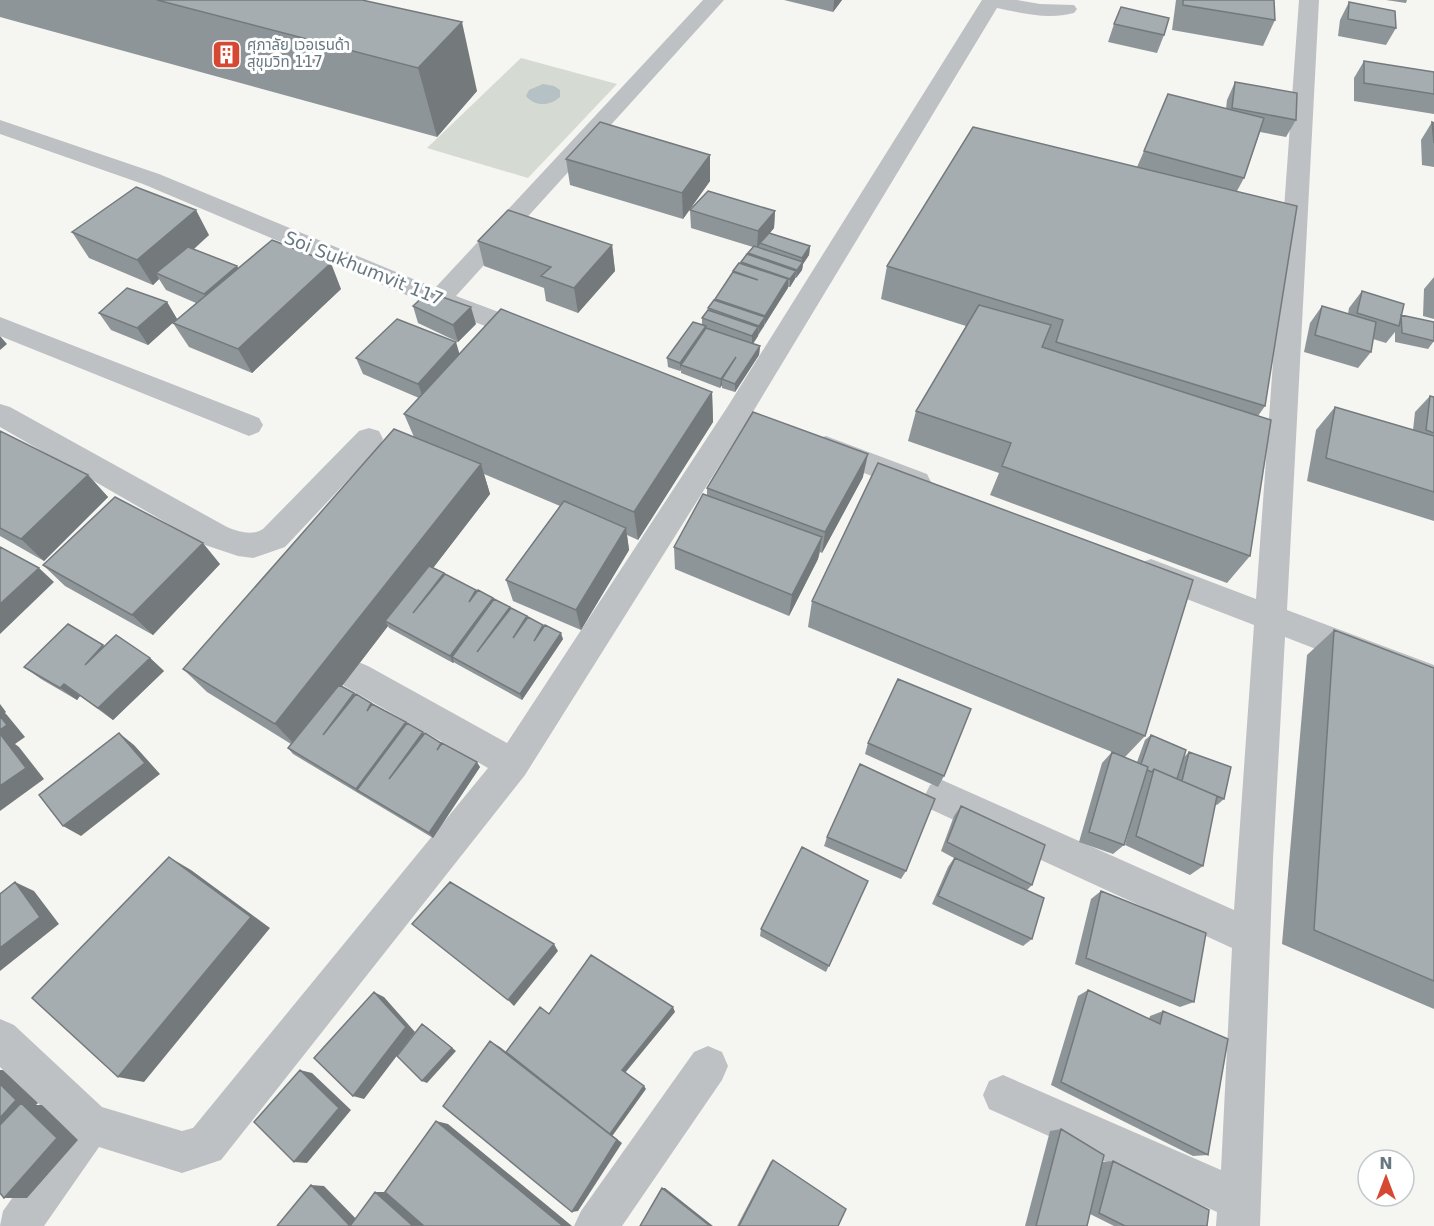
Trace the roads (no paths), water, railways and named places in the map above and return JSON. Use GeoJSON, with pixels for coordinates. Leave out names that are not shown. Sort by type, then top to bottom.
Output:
{"type":"FeatureCollection","features":[{"type":"Feature","properties":{"kind":"street"},"geometry":{"type":"LineString","coordinates":[[439,299],[714,0]]}},
{"type":"Feature","properties":{"kind":"street"},"geometry":{"type":"LineString","coordinates":[[0,1039],[90,1124],[182,1152],[206,1145],[513,764],[738,413],[991,0],[1040,10],[1067,9]]}},
{"type":"Feature","properties":{"kind":"street"},"geometry":{"type":"LineString","coordinates":[[1003,1095],[1239,1213],[1245,1130],[1251,937],[1309,0]]}},
{"type":"Feature","properties":{"kind":"street","name":"Soi Sukhumvit 117"},"geometry":{"type":"LineString","coordinates":[[0,127],[151,179],[439,299],[549,341]]}},
{"type":"Feature","properties":{"kind":"street"},"geometry":{"type":"LineString","coordinates":[[0,326],[249,425]]}},
{"type":"Feature","properties":{"kind":"street"},"geometry":{"type":"LineString","coordinates":[[0,414],[216,536],[244,546],[266,544],[274,538],[369,439]]}},
{"type":"Feature","properties":{"kind":"street"},"geometry":{"type":"LineString","coordinates":[[805,439],[938,491]]}},
{"type":"Feature","properties":{"kind":"street"},"geometry":{"type":"LineString","coordinates":[[1127,563],[1434,680]]}},
{"type":"Feature","properties":{"kind":"street"},"geometry":{"type":"LineString","coordinates":[[356,676],[513,764]]}},
{"type":"Feature","properties":{"kind":"street"},"geometry":{"type":"LineString","coordinates":[[942,797],[1251,937]]}},
{"type":"Feature","properties":{"kind":"street"},"geometry":{"type":"LineString","coordinates":[[596,1226],[708,1066]]}},
{"type":"Feature","properties":{"kind":"street"},"geometry":{"type":"LineString","coordinates":[[18,1226],[90,1124]]}},
{"type":"Feature","properties":{"kind":"place","name":"ศุภาลัย เวอเรนด้า สุขุมวิท 117"},"geometry":{"type":"Point","coordinates":[226,54]}}]}
